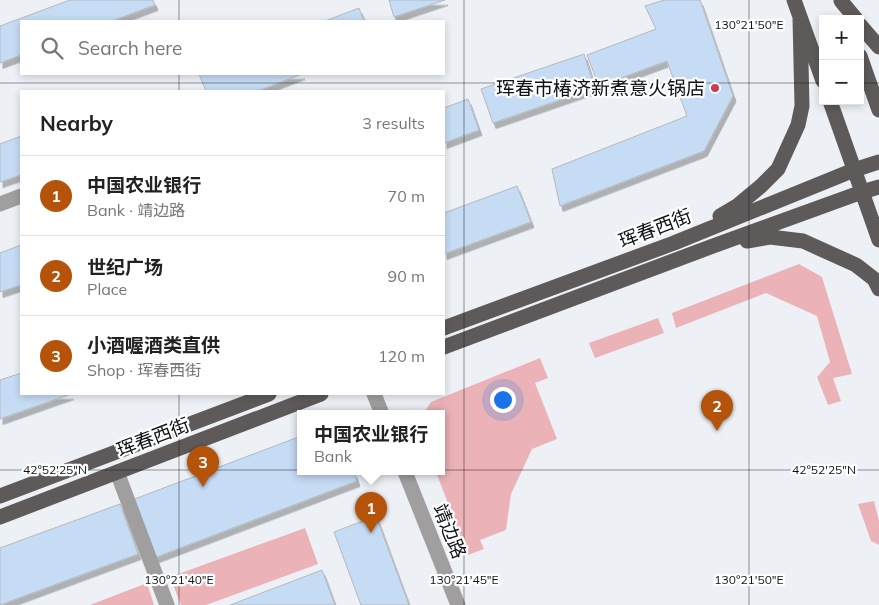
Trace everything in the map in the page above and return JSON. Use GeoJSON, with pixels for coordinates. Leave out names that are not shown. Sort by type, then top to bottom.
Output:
{"type":"FeatureCollection","features":[{"type":"Feature","properties":{"kind":"main road"},"geometry":{"type":"LineString","coordinates":[[794,0],[819,70]]}},
{"type":"Feature","properties":{"kind":"main road"},"geometry":{"type":"LineString","coordinates":[[841,1],[846,15]]}},
{"type":"Feature","properties":{"kind":"main road"},"geometry":{"type":"LineString","coordinates":[[841,1],[853,15]]}},
{"type":"Feature","properties":{"kind":"main road"},"geometry":{"type":"LineString","coordinates":[[674,243],[737,206],[778,169],[798,125],[802,106],[800,18]]}},
{"type":"Feature","properties":{"kind":"main road"},"geometry":{"type":"LineString","coordinates":[[864,30],[879,47]]}},
{"type":"Feature","properties":{"kind":"main road"},"geometry":{"type":"LineString","coordinates":[[861,60],[879,110]]}},
{"type":"Feature","properties":{"kind":"main road"},"geometry":{"type":"LineString","coordinates":[[831,105],[879,240]]}},
{"type":"Feature","properties":{"kind":"main road","name":"珲春西街"},"geometry":{"type":"LineString","coordinates":[[445,328],[674,243],[854,170],[879,162]]}},
{"type":"Feature","properties":{"kind":"main road","name":"珲春西街"},"geometry":{"type":"LineString","coordinates":[[445,347],[713,246],[879,187]]}},
{"type":"Feature","properties":{"kind":"main road"},"geometry":{"type":"LineString","coordinates":[[713,246],[770,237],[804,241],[856,266],[874,279],[879,289]]}},
{"type":"Feature","properties":{"kind":"main road","name":"珲春西街"},"geometry":{"type":"LineString","coordinates":[[0,496],[266,395]]}},
{"type":"Feature","properties":{"kind":"main road","name":"珲春西街"},"geometry":{"type":"LineString","coordinates":[[0,517],[318,395]]}},
{"type":"Feature","properties":{"kind":"street"},"geometry":{"type":"LineString","coordinates":[[0,204],[20,196]]}},
{"type":"Feature","properties":{"kind":"street"},"geometry":{"type":"LineString","coordinates":[[374,395],[380,410]]}},
{"type":"Feature","properties":{"kind":"street"},"geometry":{"type":"LineString","coordinates":[[117,472],[167,605]]}},
{"type":"Feature","properties":{"kind":"street","name":"靖边路"},"geometry":{"type":"LineString","coordinates":[[406,475],[458,605]]}},
{"type":"Feature","properties":{"kind":"shaded area"},"geometry":{"type":"Polygon","coordinates":[[[799,264],[822,277],[852,374],[833,378],[841,401],[828,405],[817,377],[830,362],[817,316],[766,293],[676,328],[672,313],[799,264]]]}},
{"type":"Feature","properties":{"kind":"shaded area"},"geometry":{"type":"Polygon","coordinates":[[[658,318],[664,333],[595,358],[589,343],[658,318]]]}},
{"type":"Feature","properties":{"kind":"shaded area"},"geometry":{"type":"Polygon","coordinates":[[[540,358],[548,378],[535,383],[557,439],[532,449],[511,494],[506,530],[480,540],[484,549],[468,555],[437,475],[445,475],[445,410],[426,410],[431,402],[540,358]]]}},
{"type":"Feature","properties":{"kind":"shaded area"},"geometry":{"type":"Polygon","coordinates":[[[874,501],[879,521],[879,545],[871,541],[858,504],[874,501]]]}},
{"type":"Feature","properties":{"kind":"shaded area"},"geometry":{"type":"Polygon","coordinates":[[[305,528],[318,564],[206,605],[181,605],[170,577],[305,528]]]}},
{"type":"Feature","properties":{"kind":"shaded area"},"geometry":{"type":"Polygon","coordinates":[[[147,583],[154,605],[90,605],[147,583]]]}},
{"type":"Feature","properties":{"kind":"building"},"geometry":{"type":"Polygon","coordinates":[[[70,0],[153,0],[155,5],[115,20],[20,20],[20,55],[0,63],[0,26],[70,0]]]}},
{"type":"Feature","properties":{"kind":"building"},"geometry":{"type":"Polygon","coordinates":[[[389,0],[445,0],[394,17],[389,0]]]}},
{"type":"Feature","properties":{"kind":"building"},"geometry":{"type":"Polygon","coordinates":[[[664,0],[700,0],[733,96],[704,151],[560,206],[552,169],[687,116],[667,61],[599,86],[587,55],[656,29],[645,6],[664,0]]]}},
{"type":"Feature","properties":{"kind":"building"},"geometry":{"type":"Polygon","coordinates":[[[359,8],[364,20],[328,20],[359,8]]]}},
{"type":"Feature","properties":{"kind":"building"},"geometry":{"type":"Polygon","coordinates":[[[584,54],[595,88],[493,123],[481,89],[584,54]]]}},
{"type":"Feature","properties":{"kind":"building"},"geometry":{"type":"Polygon","coordinates":[[[199,75],[299,75],[261,90],[206,90],[199,75]]]}},
{"type":"Feature","properties":{"kind":"building"},"geometry":{"type":"Polygon","coordinates":[[[468,99],[479,130],[445,143],[445,108],[468,99]]]}},
{"type":"Feature","properties":{"kind":"building"},"geometry":{"type":"Polygon","coordinates":[[[20,136],[20,175],[0,182],[0,144],[20,136]]]}},
{"type":"Feature","properties":{"kind":"building"},"geometry":{"type":"Polygon","coordinates":[[[517,186],[531,222],[445,254],[445,213],[517,186]]]}},
{"type":"Feature","properties":{"kind":"building"},"geometry":{"type":"Polygon","coordinates":[[[20,245],[20,285],[0,292],[0,253],[20,245]]]}},
{"type":"Feature","properties":{"kind":"building"},"geometry":{"type":"Polygon","coordinates":[[[20,373],[20,395],[68,395],[0,419],[0,380],[20,373]]]}},
{"type":"Feature","properties":{"kind":"building"},"geometry":{"type":"Polygon","coordinates":[[[297,438],[297,475],[355,475],[357,481],[154,558],[132,500],[297,438]]]}},
{"type":"Feature","properties":{"kind":"building"},"geometry":{"type":"Polygon","coordinates":[[[120,504],[138,554],[0,605],[0,548],[120,504]]]}},
{"type":"Feature","properties":{"kind":"building"},"geometry":{"type":"Polygon","coordinates":[[[376,516],[409,605],[361,605],[334,532],[376,516]]]}},
{"type":"Feature","properties":{"kind":"building"},"geometry":{"type":"Polygon","coordinates":[[[322,570],[335,605],[230,605],[322,570]]]}},
{"type":"Feature","properties":{"kind":"place","name":"珲春市椿济新煮意火锅店"},"geometry":{"type":"Point","coordinates":[715,88]}},
{"type":"Feature","properties":{"kind":"place","name":"世纪广场"},"geometry":{"type":"Point","coordinates":[717,431]}},
{"type":"Feature","properties":{"kind":"place","name":"小酒喔酒类直供"},"geometry":{"type":"Point","coordinates":[203,487]}},
{"type":"Feature","properties":{"kind":"place","name":"中国农业银行"},"geometry":{"type":"Point","coordinates":[371,533]}}]}
